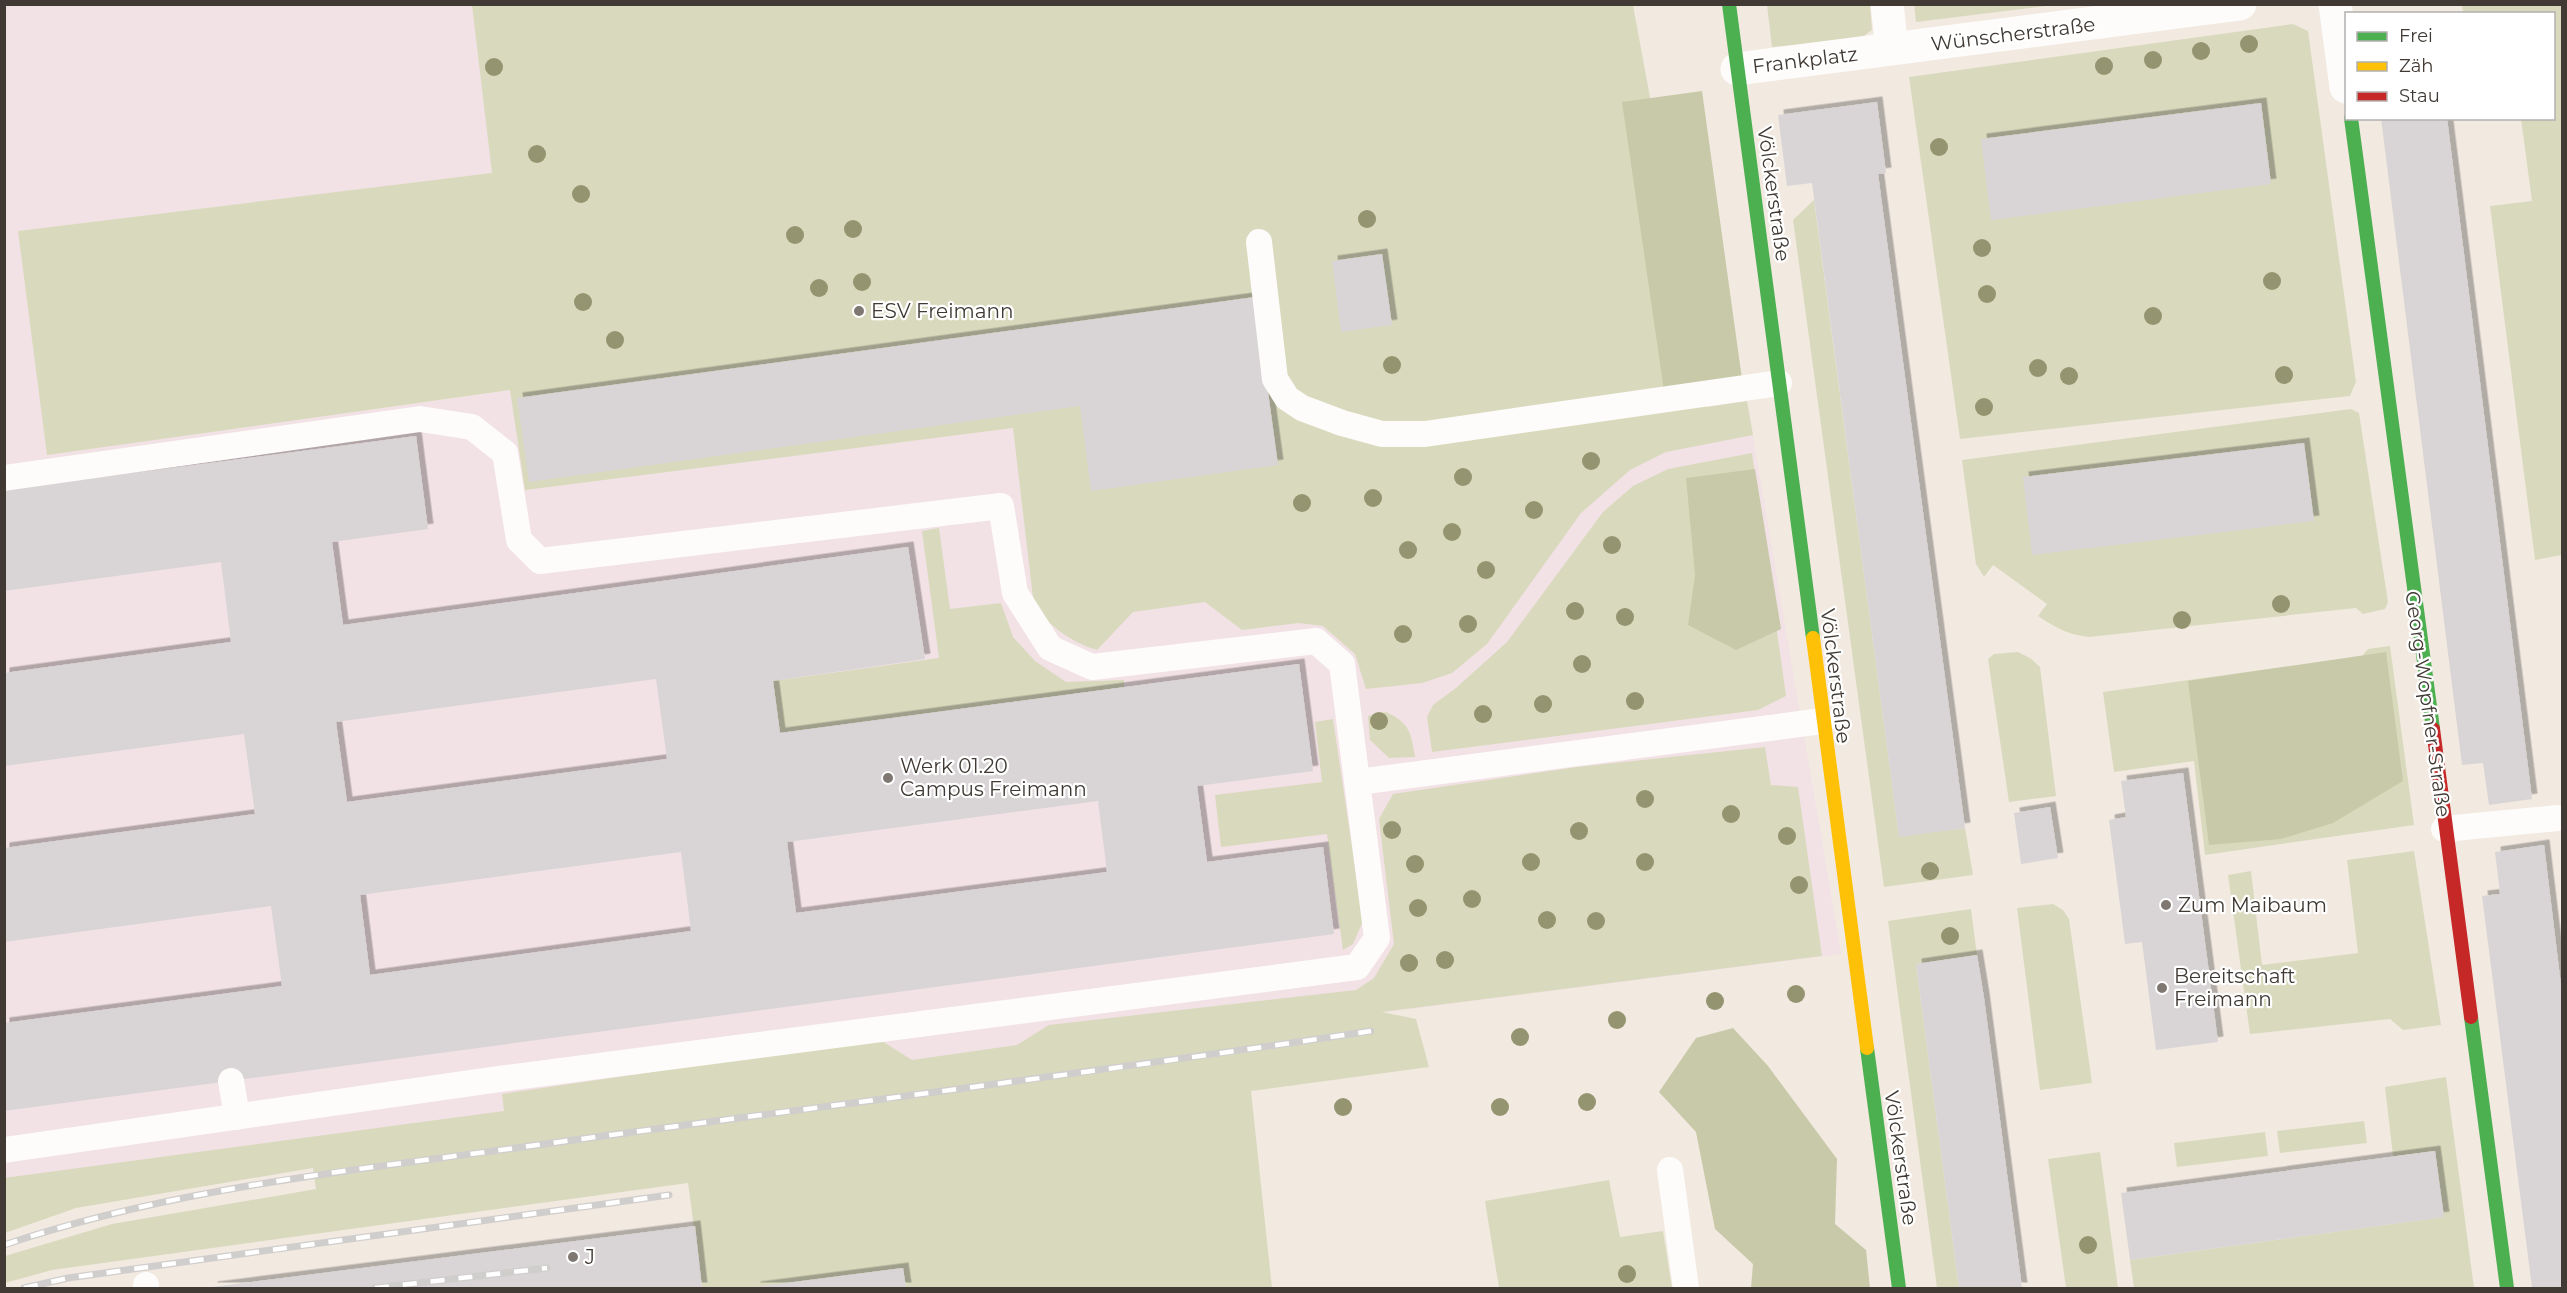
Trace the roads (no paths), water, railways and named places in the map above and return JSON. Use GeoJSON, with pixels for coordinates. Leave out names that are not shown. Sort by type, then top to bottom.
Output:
{"type":"FeatureCollection","features":[{"type":"Feature","properties":{"kind":"street","name":"Frankplatz"},"geometry":{"type":"LineString","coordinates":[[1729,4],[1737,69],[1892,49]]}},
{"type":"Feature","properties":{"kind":"street"},"geometry":{"type":"LineString","coordinates":[[1887,4],[1892,49]]}},
{"type":"Feature","properties":{"kind":"street","name":"Wünscherstraße"},"geometry":{"type":"LineString","coordinates":[[1892,49],[2240,4]]}},
{"type":"Feature","properties":{"kind":"street"},"geometry":{"type":"LineString","coordinates":[[2335,4],[2345,79]]}},
{"type":"Feature","properties":{"kind":"street","name":"Völckerstraße"},"geometry":{"type":"LineString","coordinates":[[1737,69],[1899,1288]]}},
{"type":"Feature","properties":{"kind":"street","name":"Georg-Wopfner-Straße"},"geometry":{"type":"LineString","coordinates":[[2351,120],[2507,1288]]}},
{"type":"Feature","properties":{"kind":"lane"},"geometry":{"type":"LineString","coordinates":[[1259,242],[1275,379],[1280,389],[1302,408],[1342,423],[1382,434],[1425,434],[1779,383]]}},
{"type":"Feature","properties":{"kind":"lane"},"geometry":{"type":"LineString","coordinates":[[4,478],[420,419],[472,428],[505,453],[519,540],[540,561],[1001,506],[1015,593],[1050,648],[1092,667],[1316,641],[1342,664],[1377,938],[1357,966],[499,1078],[4,1150]]}},
{"type":"Feature","properties":{"kind":"lane"},"geometry":{"type":"LineString","coordinates":[[1358,782],[1822,721]]}},
{"type":"Feature","properties":{"kind":"lane"},"geometry":{"type":"LineString","coordinates":[[2445,829],[2558,818]]}},
{"type":"Feature","properties":{"kind":"lane"},"geometry":{"type":"LineString","coordinates":[[231,1081],[237,1117]]}},
{"type":"Feature","properties":{"kind":"lane"},"geometry":{"type":"LineString","coordinates":[[1670,1170],[1686,1288]]}},
{"type":"Feature","properties":{"kind":"railway"},"geometry":{"type":"LineString","coordinates":[[4,1245],[135,1208],[201,1194],[335,1172],[1371,1031]]}},
{"type":"Feature","properties":{"kind":"railway"},"geometry":{"type":"LineString","coordinates":[[24,1288],[68,1278],[669,1195]]}},
{"type":"Feature","properties":{"kind":"railway"},"geometry":{"type":"LineString","coordinates":[[375,1288],[547,1268]]}},
{"type":"Feature","properties":{"kind":"place","name":"ESV Freimann"},"geometry":{"type":"Point","coordinates":[859,311]}},
{"type":"Feature","properties":{"kind":"place","name":"Werk 01.20 Campus Freimann"},"geometry":{"type":"Point","coordinates":[888,778]}},
{"type":"Feature","properties":{"kind":"place","name":"Zum Maibaum"},"geometry":{"type":"Point","coordinates":[2166,905]}},
{"type":"Feature","properties":{"kind":"place","name":"Bereitschaft Freimann"},"geometry":{"type":"Point","coordinates":[2162,988]}},
{"type":"Feature","properties":{"kind":"place","name":"J"},"geometry":{"type":"Point","coordinates":[573,1257]}}]}
